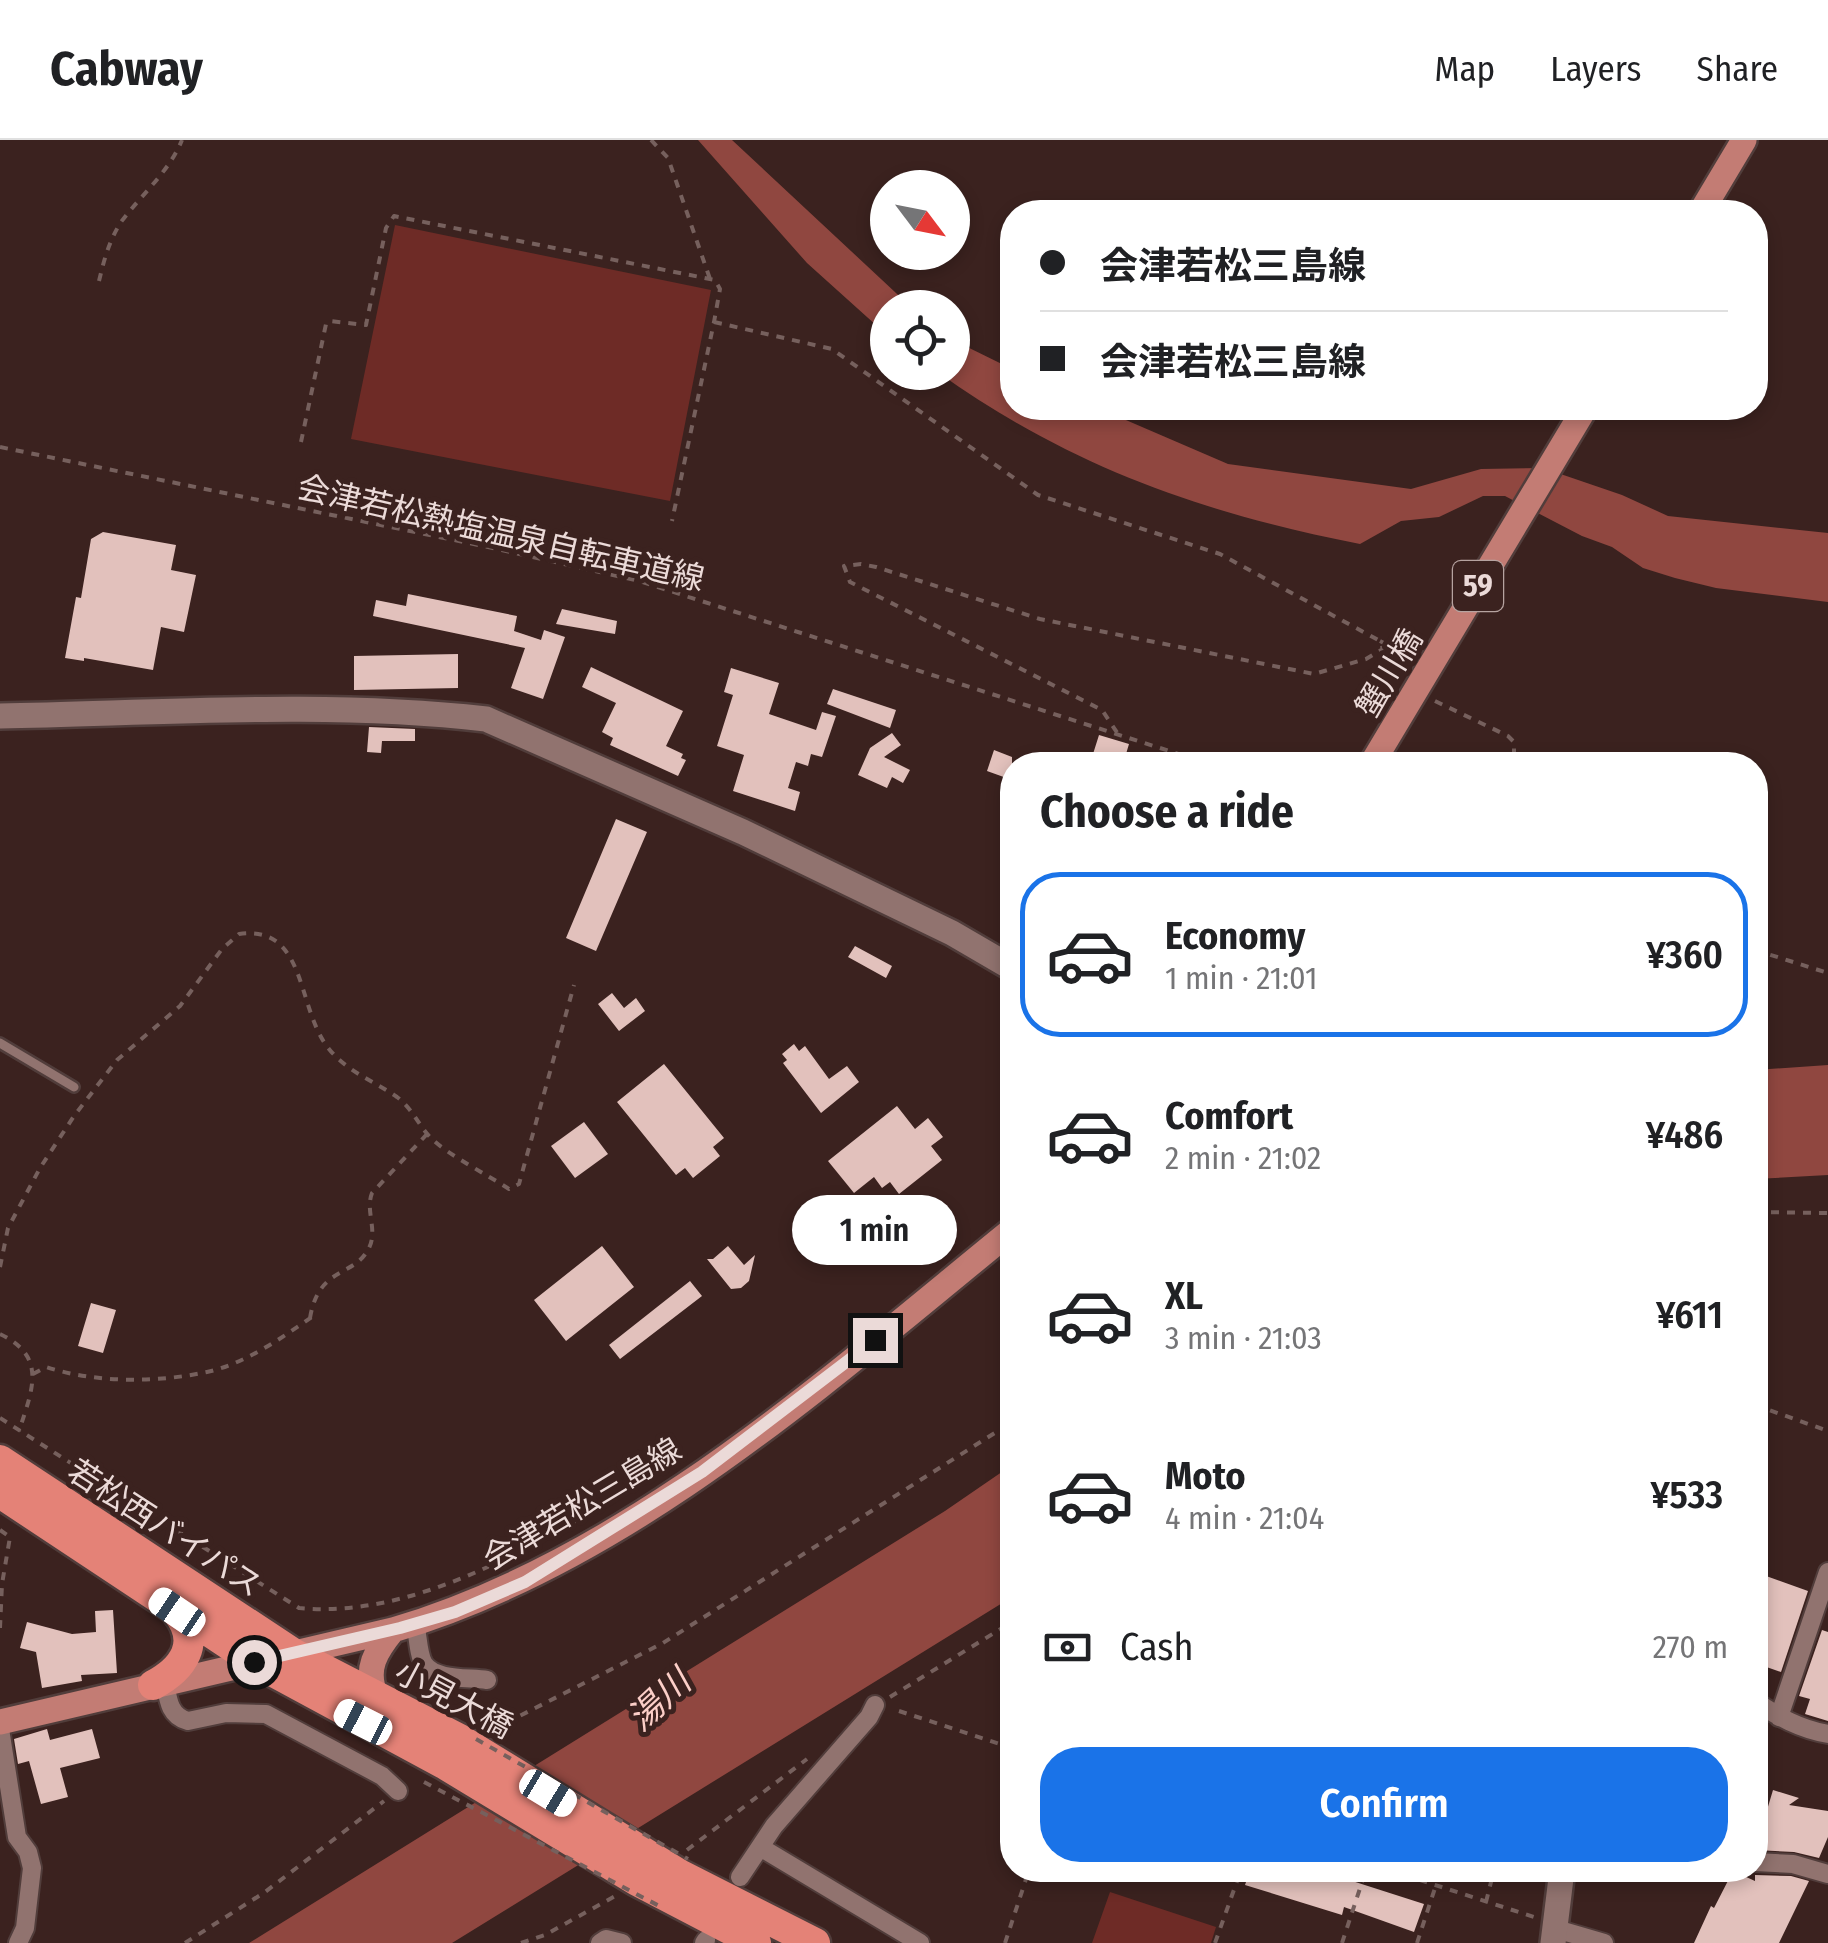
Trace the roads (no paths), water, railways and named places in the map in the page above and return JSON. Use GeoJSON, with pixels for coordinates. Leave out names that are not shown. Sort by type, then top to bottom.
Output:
{"type":"FeatureCollection","features":[{"type":"Feature","properties":{"kind":"highway","name":"若松西バイパス"},"geometry":{"type":"LineString","coordinates":[[0,1460],[293,1653]]}},
{"type":"Feature","properties":{"kind":"highway","name":"若松西バイパス"},"geometry":{"type":"LineString","coordinates":[[0,1493],[254,1662]]}},
{"type":"Feature","properties":{"kind":"highway"},"geometry":{"type":"LineString","coordinates":[[159,1683],[186,1657],[189,1638],[177,1612]]}},
{"type":"Feature","properties":{"kind":"highway","name":"小見大橋"},"geometry":{"type":"LineString","coordinates":[[293,1653],[376,1696],[450,1756],[638,1881],[675,1885]]}},
{"type":"Feature","properties":{"kind":"highway","name":"小見大橋"},"geometry":{"type":"LineString","coordinates":[[254,1662],[450,1756],[675,1885]]}},
{"type":"Feature","properties":{"kind":"highway"},"geometry":{"type":"LineString","coordinates":[[675,1885],[756,1943]]}},
{"type":"Feature","properties":{"kind":"highway"},"geometry":{"type":"LineString","coordinates":[[675,1885],[815,1943]]}},
{"type":"Feature","properties":{"kind":"main road"},"geometry":{"type":"LineString","coordinates":[[1708,200],[1744,140]]}},
{"type":"Feature","properties":{"kind":"main road","name":"蟹川橋"},"geometry":{"type":"LineString","coordinates":[[1379,752],[1578,420]]}},
{"type":"Feature","properties":{"kind":"main road","name":"会津若松三島線"},"geometry":{"type":"LineString","coordinates":[[0,1726],[159,1683],[404,1627],[455,1612],[525,1582],[657,1502],[791,1407],[1000,1240]]}},
{"type":"Feature","properties":{"kind":"main road"},"geometry":{"type":"LineString","coordinates":[[376,1696],[370,1670],[377,1650],[404,1627]]}},
{"type":"Feature","properties":{"kind":"street"},"geometry":{"type":"LineString","coordinates":[[0,716],[273,711],[442,714],[486,719],[743,832],[935,924],[1000,961]]}},
{"type":"Feature","properties":{"kind":"street"},"geometry":{"type":"LineString","coordinates":[[1779,1718],[1828,1572]]}},
{"type":"Feature","properties":{"kind":"street"},"geometry":{"type":"LineString","coordinates":[[404,1627],[428,1667],[440,1674],[487,1680]]}},
{"type":"Feature","properties":{"kind":"street"},"geometry":{"type":"LineString","coordinates":[[159,1683],[180,1719],[188,1722],[240,1712],[266,1714],[367,1768],[398,1791]]}},
{"type":"Feature","properties":{"kind":"street"},"geometry":{"type":"LineString","coordinates":[[740,1877],[875,1705]]}},
{"type":"Feature","properties":{"kind":"street"},"geometry":{"type":"LineString","coordinates":[[1768,1711],[1808,1730],[1828,1734]]}},
{"type":"Feature","properties":{"kind":"street"},"geometry":{"type":"LineString","coordinates":[[0,1726],[17,1836],[28,1852],[32,1868],[25,1928],[18,1943]]}},
{"type":"Feature","properties":{"kind":"street"},"geometry":{"type":"LineString","coordinates":[[760,1847],[920,1943]]}},
{"type":"Feature","properties":{"kind":"street"},"geometry":{"type":"LineString","coordinates":[[1768,1863],[1794,1864],[1828,1874]]}},
{"type":"Feature","properties":{"kind":"street"},"geometry":{"type":"LineString","coordinates":[[1561,1882],[1555,1932],[1604,1943]]}},
{"type":"Feature","properties":{"kind":"street"},"geometry":{"type":"LineString","coordinates":[[600,1943],[606,1939],[622,1943]]}},
{"type":"Feature","properties":{"kind":"lane"},"geometry":{"type":"LineString","coordinates":[[0,1042],[74,1087]]}},
{"type":"Feature","properties":{"kind":"water"},"geometry":{"type":"Polygon","coordinates":[[[698,140],[732,140],[893,290],[870,290],[870,320],[807,263],[698,140]]]}},
{"type":"Feature","properties":{"kind":"water"},"geometry":{"type":"Polygon","coordinates":[[[970,348],[1000,363],[1000,413],[965,390],[970,390],[970,348]]]}},
{"type":"Feature","properties":{"kind":"water"},"geometry":{"type":"Polygon","coordinates":[[[1013,420],[1126,420],[1228,464],[1411,489],[1481,469],[1543,468],[1622,495],[1668,516],[1828,533],[1828,602],[1716,588],[1643,568],[1612,547],[1505,496],[1483,496],[1439,517],[1401,521],[1360,544],[1192,501],[1089,460],[1013,420]]]}},
{"type":"Feature","properties":{"kind":"water"},"geometry":{"type":"Polygon","coordinates":[[[1828,1065],[1828,1175],[1768,1178],[1768,1069],[1828,1065]]]}},
{"type":"Feature","properties":{"kind":"water","name":"湯川"},"geometry":{"type":"Polygon","coordinates":[[[1000,1473],[1000,1604],[452,1943],[249,1943],[1000,1473]]]}}]}
